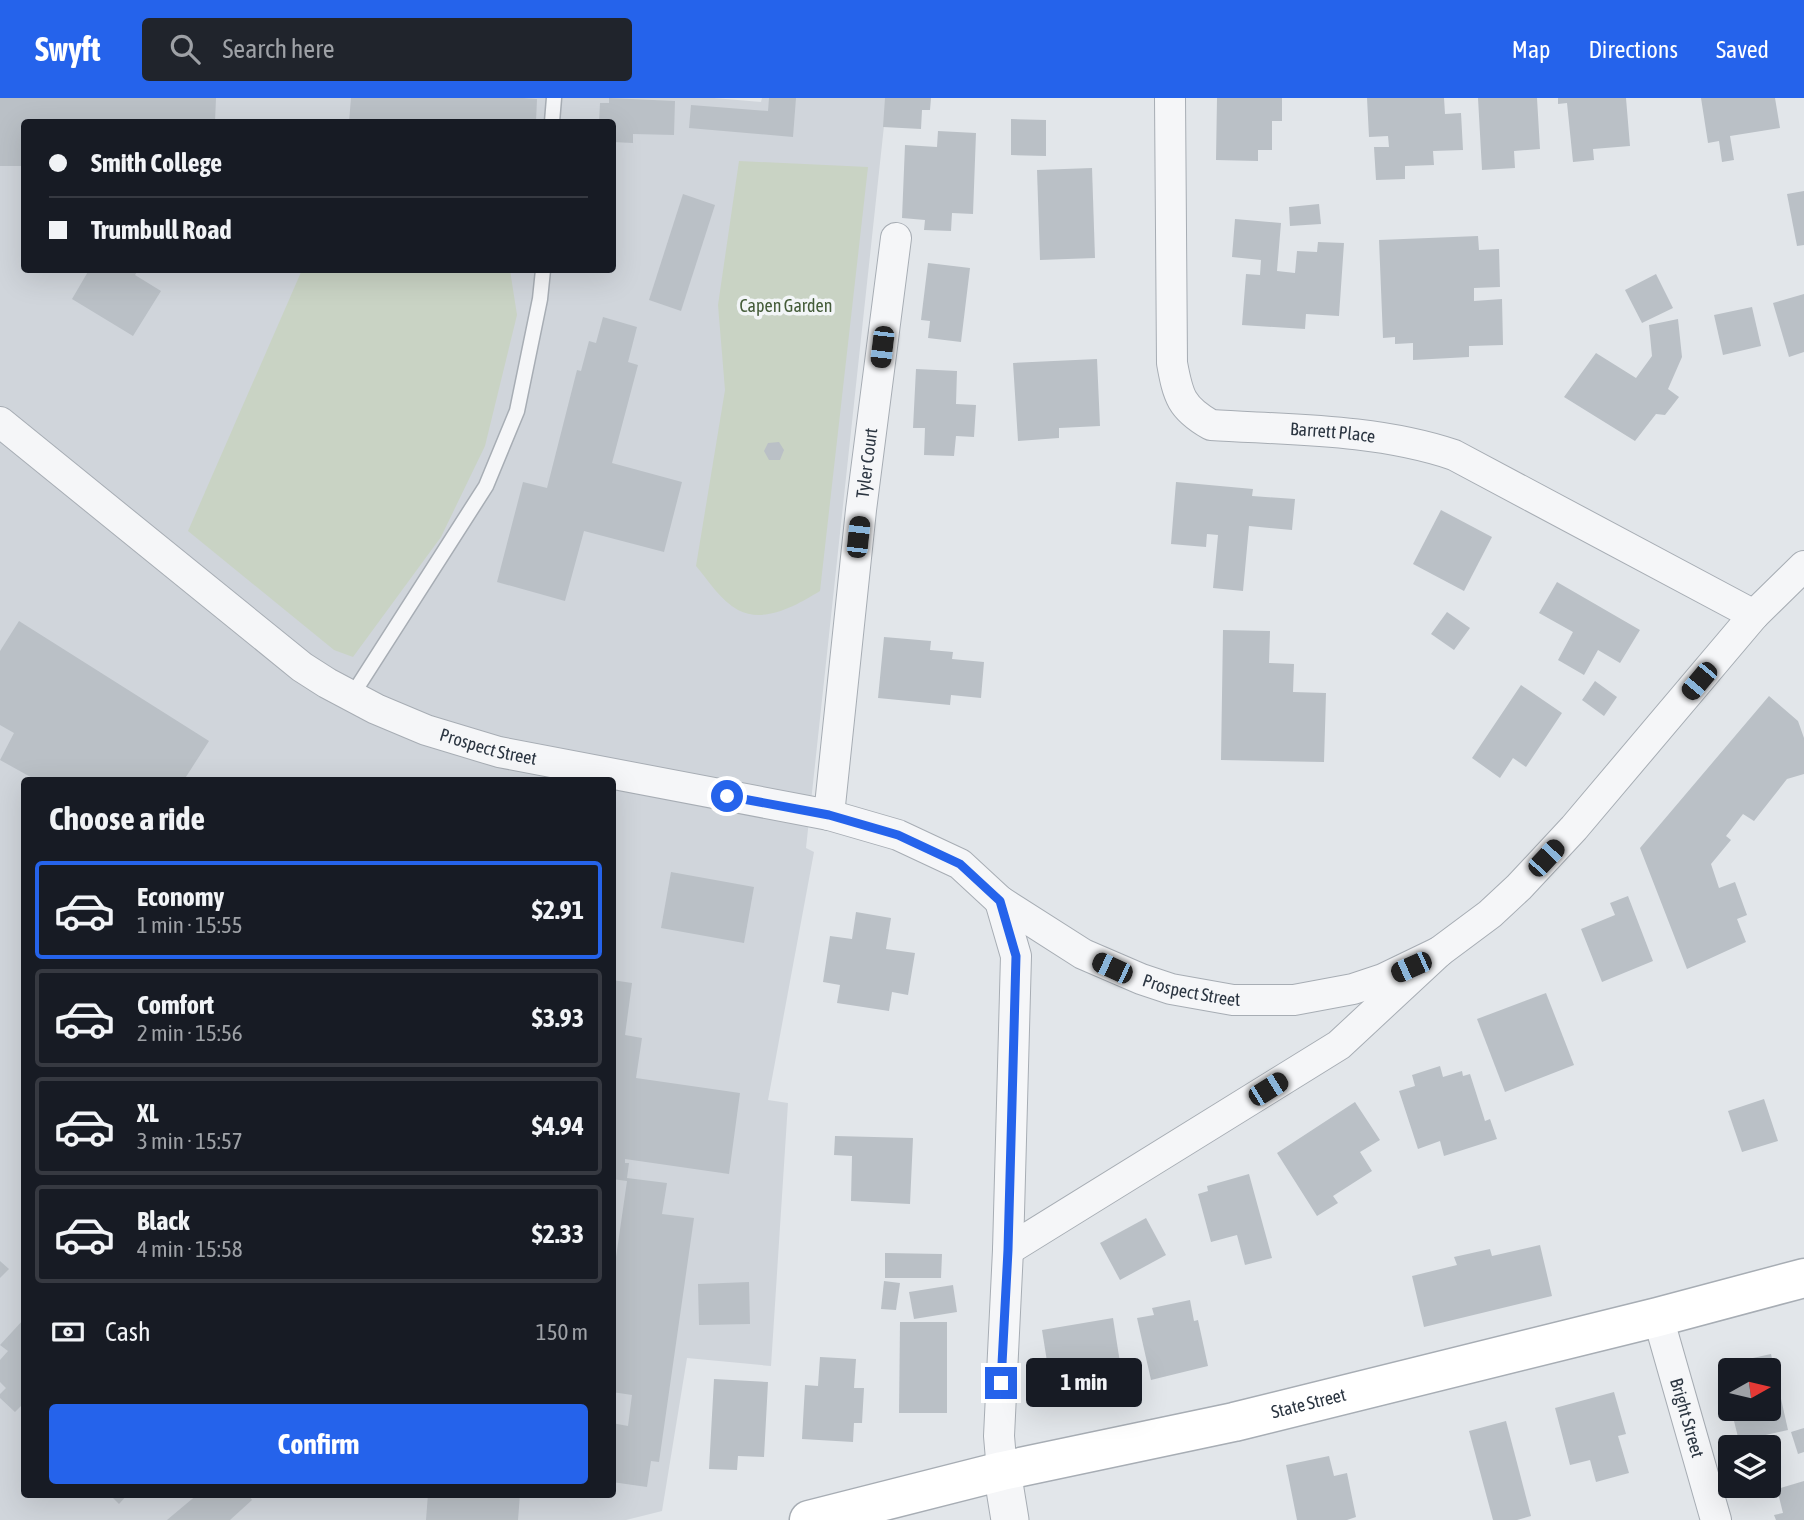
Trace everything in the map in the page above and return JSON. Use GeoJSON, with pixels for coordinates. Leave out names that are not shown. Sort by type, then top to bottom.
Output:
{"type":"FeatureCollection","features":[{"type":"Feature","properties":{"kind":"main road","name":"State Street"},"geometry":{"type":"LineString","coordinates":[[809,1520],[1002,1471],[1234,1422],[1804,1278]]}},
{"type":"Feature","properties":{"kind":"street","name":"Barrett Place"},"geometry":{"type":"LineString","coordinates":[[1170,98],[1172,363],[1182,402],[1193,415],[1211,425],[1360,435],[1411,443],[1454,455],[1754,615]]}},
{"type":"Feature","properties":{"kind":"street","name":"Tyler Court"},"geometry":{"type":"LineString","coordinates":[[829,815],[860,510],[896,238]]}},
{"type":"Feature","properties":{"kind":"street","name":"Prospect Street"},"geometry":{"type":"LineString","coordinates":[[1,426],[302,667],[351,696],[426,730],[499,752],[829,815],[898,835],[960,864],[1000,901],[1056,939],[1112,968],[1171,989],[1233,1000],[1294,1000],[1353,989],[1383,979],[1439,953]]}},
{"type":"Feature","properties":{"kind":"street","name":"Prospect Street"},"geometry":{"type":"LineString","coordinates":[[1008,1250],[1339,1045],[1439,953],[1490,914],[1519,887],[1574,828],[1754,615],[1804,566]]}},
{"type":"Feature","properties":{"kind":"street"},"geometry":{"type":"LineString","coordinates":[[1000,901],[1016,956],[1008,1250],[999,1436],[1010,1520]]}},
{"type":"Feature","properties":{"kind":"street","name":"Bright Street"},"geometry":{"type":"LineString","coordinates":[[1658,1317],[1716,1520]]}},
{"type":"Feature","properties":{"kind":"lane"},"geometry":{"type":"LineString","coordinates":[[552,119],[554,98]]}},
{"type":"Feature","properties":{"kind":"lane"},"geometry":{"type":"LineString","coordinates":[[351,696],[486,486],[517,411],[540,299],[542,273]]}},
{"type":"Feature","properties":{"kind":"shaded area"},"geometry":{"type":"Polygon","coordinates":[[[0,98],[714,98],[761,102],[762,98],[887,98],[806,848],[814,852],[768,1100],[788,1103],[771,1366],[687,1358],[662,1511],[626,1520],[0,1520],[0,98]]]}},
{"type":"Feature","properties":{"kind":"green space","name":"Capen Garden"},"geometry":{"type":"Polygon","coordinates":[[[739,161],[868,167],[820,591],[780,611],[759,615],[748,614],[732,606],[720,596],[696,566],[725,390],[718,305],[739,161]]]}},
{"type":"Feature","properties":{"kind":"green space"},"geometry":{"type":"Polygon","coordinates":[[[301,273],[510,273],[517,315],[485,446],[441,537],[353,657],[334,650],[188,531],[301,273]]]}},
{"type":"Feature","properties":{"kind":"building"},"geometry":{"type":"Polygon","coordinates":[[[0,98],[216,98],[215,119],[21,119],[21,166],[0,166],[0,98]]]}},
{"type":"Feature","properties":{"kind":"building"},"geometry":{"type":"Polygon","coordinates":[[[351,98],[537,99],[536,119],[349,119],[351,98]]]}},
{"type":"Feature","properties":{"kind":"building"},"geometry":{"type":"Polygon","coordinates":[[[609,98],[675,101],[674,135],[633,134],[633,143],[616,142],[616,119],[599,119],[600,103],[609,103],[609,98]]]}},
{"type":"Feature","properties":{"kind":"building"},"geometry":{"type":"Polygon","coordinates":[[[769,98],[796,98],[793,137],[689,128],[691,105],[768,111],[769,98]]]}},
{"type":"Feature","properties":{"kind":"building"},"geometry":{"type":"Polygon","coordinates":[[[885,98],[931,98],[930,110],[922,110],[921,129],[883,127],[885,98]]]}},
{"type":"Feature","properties":{"kind":"building"},"geometry":{"type":"Polygon","coordinates":[[[1217,98],[1282,98],[1282,121],[1272,121],[1272,150],[1258,150],[1258,161],[1216,160],[1217,98]]]}},
{"type":"Feature","properties":{"kind":"building"},"geometry":{"type":"Polygon","coordinates":[[[1367,98],[1444,98],[1445,114],[1461,113],[1463,150],[1433,151],[1434,165],[1405,166],[1405,179],[1376,180],[1374,147],[1389,147],[1388,136],[1369,137],[1367,98]]]}},
{"type":"Feature","properties":{"kind":"building"},"geometry":{"type":"Polygon","coordinates":[[[1478,98],[1537,98],[1540,149],[1514,151],[1515,168],[1482,170],[1478,98]]]}},
{"type":"Feature","properties":{"kind":"building"},"geometry":{"type":"Polygon","coordinates":[[[1558,98],[1626,98],[1630,146],[1593,149],[1594,160],[1573,162],[1567,103],[1558,104],[1558,98]]]}},
{"type":"Feature","properties":{"kind":"building"},"geometry":{"type":"Polygon","coordinates":[[[1701,98],[1775,98],[1780,128],[1730,136],[1734,160],[1722,162],[1719,141],[1708,143],[1701,98]]]}},
{"type":"Feature","properties":{"kind":"building"},"geometry":{"type":"Polygon","coordinates":[[[1011,119],[1046,120],[1046,156],[1011,155],[1011,119]]]}},
{"type":"Feature","properties":{"kind":"building"},"geometry":{"type":"Polygon","coordinates":[[[938,131],[976,133],[973,214],[952,213],[951,231],[924,230],[925,220],[902,218],[905,145],[937,147],[938,131]]]}},
{"type":"Feature","properties":{"kind":"building"},"geometry":{"type":"Polygon","coordinates":[[[1092,168],[1095,258],[1040,260],[1037,170],[1092,168]]]}},
{"type":"Feature","properties":{"kind":"building"},"geometry":{"type":"Polygon","coordinates":[[[1804,191],[1804,245],[1797,246],[1787,194],[1804,191]]]}},
{"type":"Feature","properties":{"kind":"building"},"geometry":{"type":"Polygon","coordinates":[[[683,194],[715,205],[681,311],[649,300],[683,194]]]}},
{"type":"Feature","properties":{"kind":"building"},"geometry":{"type":"Polygon","coordinates":[[[1319,204],[1321,224],[1290,226],[1289,207],[1319,204]]]}},
{"type":"Feature","properties":{"kind":"building"},"geometry":{"type":"Polygon","coordinates":[[[1235,219],[1281,223],[1277,271],[1295,273],[1297,251],[1317,252],[1318,242],[1344,243],[1339,316],[1306,314],[1305,329],[1242,325],[1246,274],[1260,275],[1261,260],[1232,257],[1235,219]]]}},
{"type":"Feature","properties":{"kind":"building"},"geometry":{"type":"Polygon","coordinates":[[[1478,236],[1479,250],[1499,249],[1500,287],[1474,288],[1474,301],[1502,299],[1503,345],[1469,346],[1469,357],[1413,360],[1413,343],[1395,344],[1395,337],[1383,338],[1379,240],[1478,236]]]}},
{"type":"Feature","properties":{"kind":"building"},"geometry":{"type":"Polygon","coordinates":[[[928,263],[970,268],[961,342],[928,338],[930,321],[921,320],[928,263]]]}},
{"type":"Feature","properties":{"kind":"building"},"geometry":{"type":"Polygon","coordinates":[[[87,273],[136,273],[135,275],[161,291],[133,336],[72,299],[87,273]]]}},
{"type":"Feature","properties":{"kind":"building"},"geometry":{"type":"Polygon","coordinates":[[[1656,274],[1673,308],[1642,323],[1625,290],[1656,274]]]}},
{"type":"Feature","properties":{"kind":"building"},"geometry":{"type":"Polygon","coordinates":[[[1804,294],[1804,352],[1789,357],[1773,303],[1804,294]]]}},
{"type":"Feature","properties":{"kind":"building"},"geometry":{"type":"Polygon","coordinates":[[[1752,307],[1761,346],[1723,355],[1714,315],[1752,307]]]}},
{"type":"Feature","properties":{"kind":"building"},"geometry":{"type":"Polygon","coordinates":[[[603,317],[637,327],[628,362],[638,365],[612,463],[682,482],[664,552],[584,531],[565,601],[497,582],[523,482],[547,488],[577,370],[581,371],[589,341],[596,343],[603,317]]]}},
{"type":"Feature","properties":{"kind":"building"},"geometry":{"type":"Polygon","coordinates":[[[1678,319],[1682,357],[1668,389],[1679,397],[1665,415],[1656,414],[1635,441],[1564,397],[1596,353],[1636,378],[1652,356],[1649,325],[1678,319]]]}},
{"type":"Feature","properties":{"kind":"building"},"geometry":{"type":"Polygon","coordinates":[[[1097,359],[1100,426],[1059,428],[1059,438],[1018,441],[1013,363],[1097,359]]]}},
{"type":"Feature","properties":{"kind":"building"},"geometry":{"type":"Polygon","coordinates":[[[916,369],[957,371],[956,404],[976,405],[974,437],[956,436],[954,456],[924,455],[925,428],[913,428],[916,369]]]}},
{"type":"Feature","properties":{"kind":"building"},"geometry":{"type":"Polygon","coordinates":[[[779,442],[784,450],[780,460],[769,460],[764,451],[768,443],[779,442]]]}},
{"type":"Feature","properties":{"kind":"building"},"geometry":{"type":"Polygon","coordinates":[[[1176,482],[1253,489],[1252,496],[1295,499],[1292,530],[1249,526],[1243,591],[1213,588],[1218,535],[1207,534],[1206,547],[1171,544],[1176,482]]]}},
{"type":"Feature","properties":{"kind":"building"},"geometry":{"type":"Polygon","coordinates":[[[1441,510],[1492,537],[1464,591],[1413,564],[1441,510]]]}},
{"type":"Feature","properties":{"kind":"building"},"geometry":{"type":"Polygon","coordinates":[[[1557,582],[1640,630],[1620,663],[1598,650],[1584,675],[1558,660],[1573,632],[1539,613],[1557,582]]]}},
{"type":"Feature","properties":{"kind":"building"},"geometry":{"type":"Polygon","coordinates":[[[1447,612],[1470,628],[1454,650],[1431,634],[1447,612]]]}},
{"type":"Feature","properties":{"kind":"building"},"geometry":{"type":"Polygon","coordinates":[[[19,621],[209,741],[186,777],[31,777],[0,760],[14,733],[0,725],[0,651],[19,621]]]}},
{"type":"Feature","properties":{"kind":"building"},"geometry":{"type":"Polygon","coordinates":[[[1223,630],[1270,631],[1269,663],[1294,664],[1293,692],[1326,693],[1324,762],[1221,760],[1223,630]]]}},
{"type":"Feature","properties":{"kind":"building"},"geometry":{"type":"Polygon","coordinates":[[[884,637],[931,641],[930,650],[953,652],[952,659],[984,662],[981,698],[951,695],[950,705],[878,698],[884,637]]]}},
{"type":"Feature","properties":{"kind":"building"},"geometry":{"type":"Polygon","coordinates":[[[1595,681],[1617,697],[1604,716],[1582,700],[1595,681]]]}},
{"type":"Feature","properties":{"kind":"building"},"geometry":{"type":"Polygon","coordinates":[[[1521,685],[1562,713],[1526,767],[1513,758],[1500,778],[1472,758],[1521,685]]]}},
{"type":"Feature","properties":{"kind":"building"},"geometry":{"type":"Polygon","coordinates":[[[1769,696],[1798,721],[1804,738],[1804,774],[1787,779],[1754,821],[1743,814],[1726,836],[1731,840],[1711,864],[1719,888],[1735,882],[1747,915],[1737,919],[1746,942],[1687,969],[1640,848],[1769,696]]]}},
{"type":"Feature","properties":{"kind":"building"},"geometry":{"type":"Polygon","coordinates":[[[671,872],[754,887],[744,943],[661,928],[671,872]]]}},
{"type":"Feature","properties":{"kind":"building"},"geometry":{"type":"Polygon","coordinates":[[[1628,896],[1653,961],[1602,982],[1581,929],[1615,915],[1610,903],[1628,896]]]}},
{"type":"Feature","properties":{"kind":"building"},"geometry":{"type":"Polygon","coordinates":[[[856,912],[891,918],[886,949],[915,953],[908,995],[892,992],[889,1011],[837,1003],[840,985],[823,982],[830,936],[852,939],[856,912]]]}},
{"type":"Feature","properties":{"kind":"building"},"geometry":{"type":"Polygon","coordinates":[[[616,981],[632,983],[625,1035],[642,1038],[636,1078],[740,1093],[729,1174],[625,1159],[625,1163],[629,1163],[627,1178],[667,1183],[662,1214],[694,1218],[659,1462],[651,1461],[647,1487],[616,1483],[616,1424],[628,1426],[632,1395],[616,1393],[616,1257],[627,1181],[616,1180],[616,981]]]}},
{"type":"Feature","properties":{"kind":"building"},"geometry":{"type":"Polygon","coordinates":[[[1546,993],[1574,1065],[1505,1092],[1477,1019],[1546,993]]]}},
{"type":"Feature","properties":{"kind":"building"},"geometry":{"type":"Polygon","coordinates":[[[1440,1066],[1443,1077],[1462,1071],[1463,1076],[1470,1074],[1485,1121],[1490,1119],[1497,1139],[1444,1156],[1440,1141],[1418,1149],[1399,1091],[1415,1086],[1412,1075],[1440,1066]]]}},
{"type":"Feature","properties":{"kind":"building"},"geometry":{"type":"Polygon","coordinates":[[[1764,1099],[1778,1141],[1742,1152],[1728,1111],[1764,1099]]]}},
{"type":"Feature","properties":{"kind":"building"},"geometry":{"type":"Polygon","coordinates":[[[1355,1102],[1380,1140],[1360,1152],[1372,1171],[1333,1196],[1338,1203],[1317,1216],[1277,1153],[1355,1102]]]}},
{"type":"Feature","properties":{"kind":"building"},"geometry":{"type":"Polygon","coordinates":[[[835,1136],[913,1138],[910,1204],[851,1201],[852,1156],[834,1155],[835,1136]]]}},
{"type":"Feature","properties":{"kind":"building"},"geometry":{"type":"Polygon","coordinates":[[[1249,1174],[1272,1258],[1245,1265],[1237,1235],[1211,1242],[1198,1194],[1208,1191],[1207,1186],[1249,1174]]]}},
{"type":"Feature","properties":{"kind":"building"},"geometry":{"type":"Polygon","coordinates":[[[1146,1218],[1166,1255],[1120,1280],[1100,1243],[1146,1218]]]}},
{"type":"Feature","properties":{"kind":"building"},"geometry":{"type":"Polygon","coordinates":[[[1540,1245],[1552,1296],[1424,1327],[1412,1276],[1457,1265],[1454,1257],[1490,1249],[1492,1256],[1540,1245]]]}},
{"type":"Feature","properties":{"kind":"building"},"geometry":{"type":"Polygon","coordinates":[[[885,1253],[942,1254],[941,1278],[885,1278],[885,1253]]]}},
{"type":"Feature","properties":{"kind":"building"},"geometry":{"type":"Polygon","coordinates":[[[0,1261],[9,1269],[0,1278],[0,1261]]]}},
{"type":"Feature","properties":{"kind":"building"},"geometry":{"type":"Polygon","coordinates":[[[884,1281],[900,1283],[896,1310],[881,1309],[884,1281]]]}},
{"type":"Feature","properties":{"kind":"building"},"geometry":{"type":"Polygon","coordinates":[[[749,1282],[750,1324],[699,1325],[698,1284],[749,1282]]]}},
{"type":"Feature","properties":{"kind":"building"},"geometry":{"type":"Polygon","coordinates":[[[953,1285],[957,1312],[914,1319],[909,1292],[953,1285]]]}},
{"type":"Feature","properties":{"kind":"building"},"geometry":{"type":"Polygon","coordinates":[[[1190,1300],[1194,1321],[1198,1320],[1208,1366],[1151,1380],[1137,1318],[1154,1315],[1152,1308],[1190,1300]]]}},
{"type":"Feature","properties":{"kind":"building"},"geometry":{"type":"Polygon","coordinates":[[[1113,1318],[1124,1388],[1053,1399],[1042,1330],[1113,1318]]]}},
{"type":"Feature","properties":{"kind":"building"},"geometry":{"type":"Polygon","coordinates":[[[21,1322],[21,1406],[15,1412],[0,1398],[6,1388],[0,1382],[0,1360],[8,1351],[0,1345],[21,1322]]]}},
{"type":"Feature","properties":{"kind":"building"},"geometry":{"type":"Polygon","coordinates":[[[900,1322],[947,1322],[947,1413],[899,1413],[900,1322]]]}},
{"type":"Feature","properties":{"kind":"building"},"geometry":{"type":"Polygon","coordinates":[[[1771,1354],[1772,1358],[1753,1358],[1771,1354]]]}},
{"type":"Feature","properties":{"kind":"building"},"geometry":{"type":"Polygon","coordinates":[[[820,1357],[856,1359],[854,1388],[864,1388],[862,1423],[854,1423],[853,1442],[802,1439],[805,1385],[818,1386],[820,1357]]]}},
{"type":"Feature","properties":{"kind":"building"},"geometry":{"type":"Polygon","coordinates":[[[714,1379],[768,1382],[764,1457],[738,1456],[737,1470],[709,1469],[714,1379]]]}},
{"type":"Feature","properties":{"kind":"building"},"geometry":{"type":"Polygon","coordinates":[[[1614,1392],[1626,1434],[1618,1436],[1629,1473],[1596,1482],[1590,1460],[1570,1465],[1555,1408],[1614,1392]]]}},
{"type":"Feature","properties":{"kind":"building"},"geometry":{"type":"Polygon","coordinates":[[[1782,1403],[1788,1430],[1766,1435],[1738,1435],[1734,1421],[1782,1421],[1782,1403]]]}},
{"type":"Feature","properties":{"kind":"building"},"geometry":{"type":"Polygon","coordinates":[[[1506,1421],[1531,1516],[1517,1520],[1493,1520],[1469,1431],[1506,1421]]]}},
{"type":"Feature","properties":{"kind":"building"},"geometry":{"type":"Polygon","coordinates":[[[1804,1428],[1804,1452],[1798,1454],[1791,1432],[1804,1428]]]}},
{"type":"Feature","properties":{"kind":"building"},"geometry":{"type":"Polygon","coordinates":[[[1329,1456],[1334,1476],[1347,1473],[1356,1517],[1347,1520],[1297,1520],[1286,1465],[1329,1456]]]}},
{"type":"Feature","properties":{"kind":"building"},"geometry":{"type":"Polygon","coordinates":[[[1804,1481],[1804,1520],[1776,1520],[1774,1515],[1783,1513],[1779,1498],[1781,1488],[1804,1481]]]}},
{"type":"Feature","properties":{"kind":"building"},"geometry":{"type":"Polygon","coordinates":[[[113,1498],[124,1498],[119,1504],[113,1498]]]}},
{"type":"Feature","properties":{"kind":"building"},"geometry":{"type":"Polygon","coordinates":[[[193,1498],[252,1500],[230,1520],[167,1520],[193,1498]]]}},
{"type":"Feature","properties":{"kind":"building"},"geometry":{"type":"Polygon","coordinates":[[[428,1498],[520,1498],[518,1520],[426,1520],[428,1498]]]}},
{"type":"Feature","properties":{"kind":"route"},"geometry":{"type":"LineString","coordinates":[[727,796],[829,815],[898,835],[960,864],[1000,901],[1016,956],[1008,1250],[1001,1383]]}}]}
